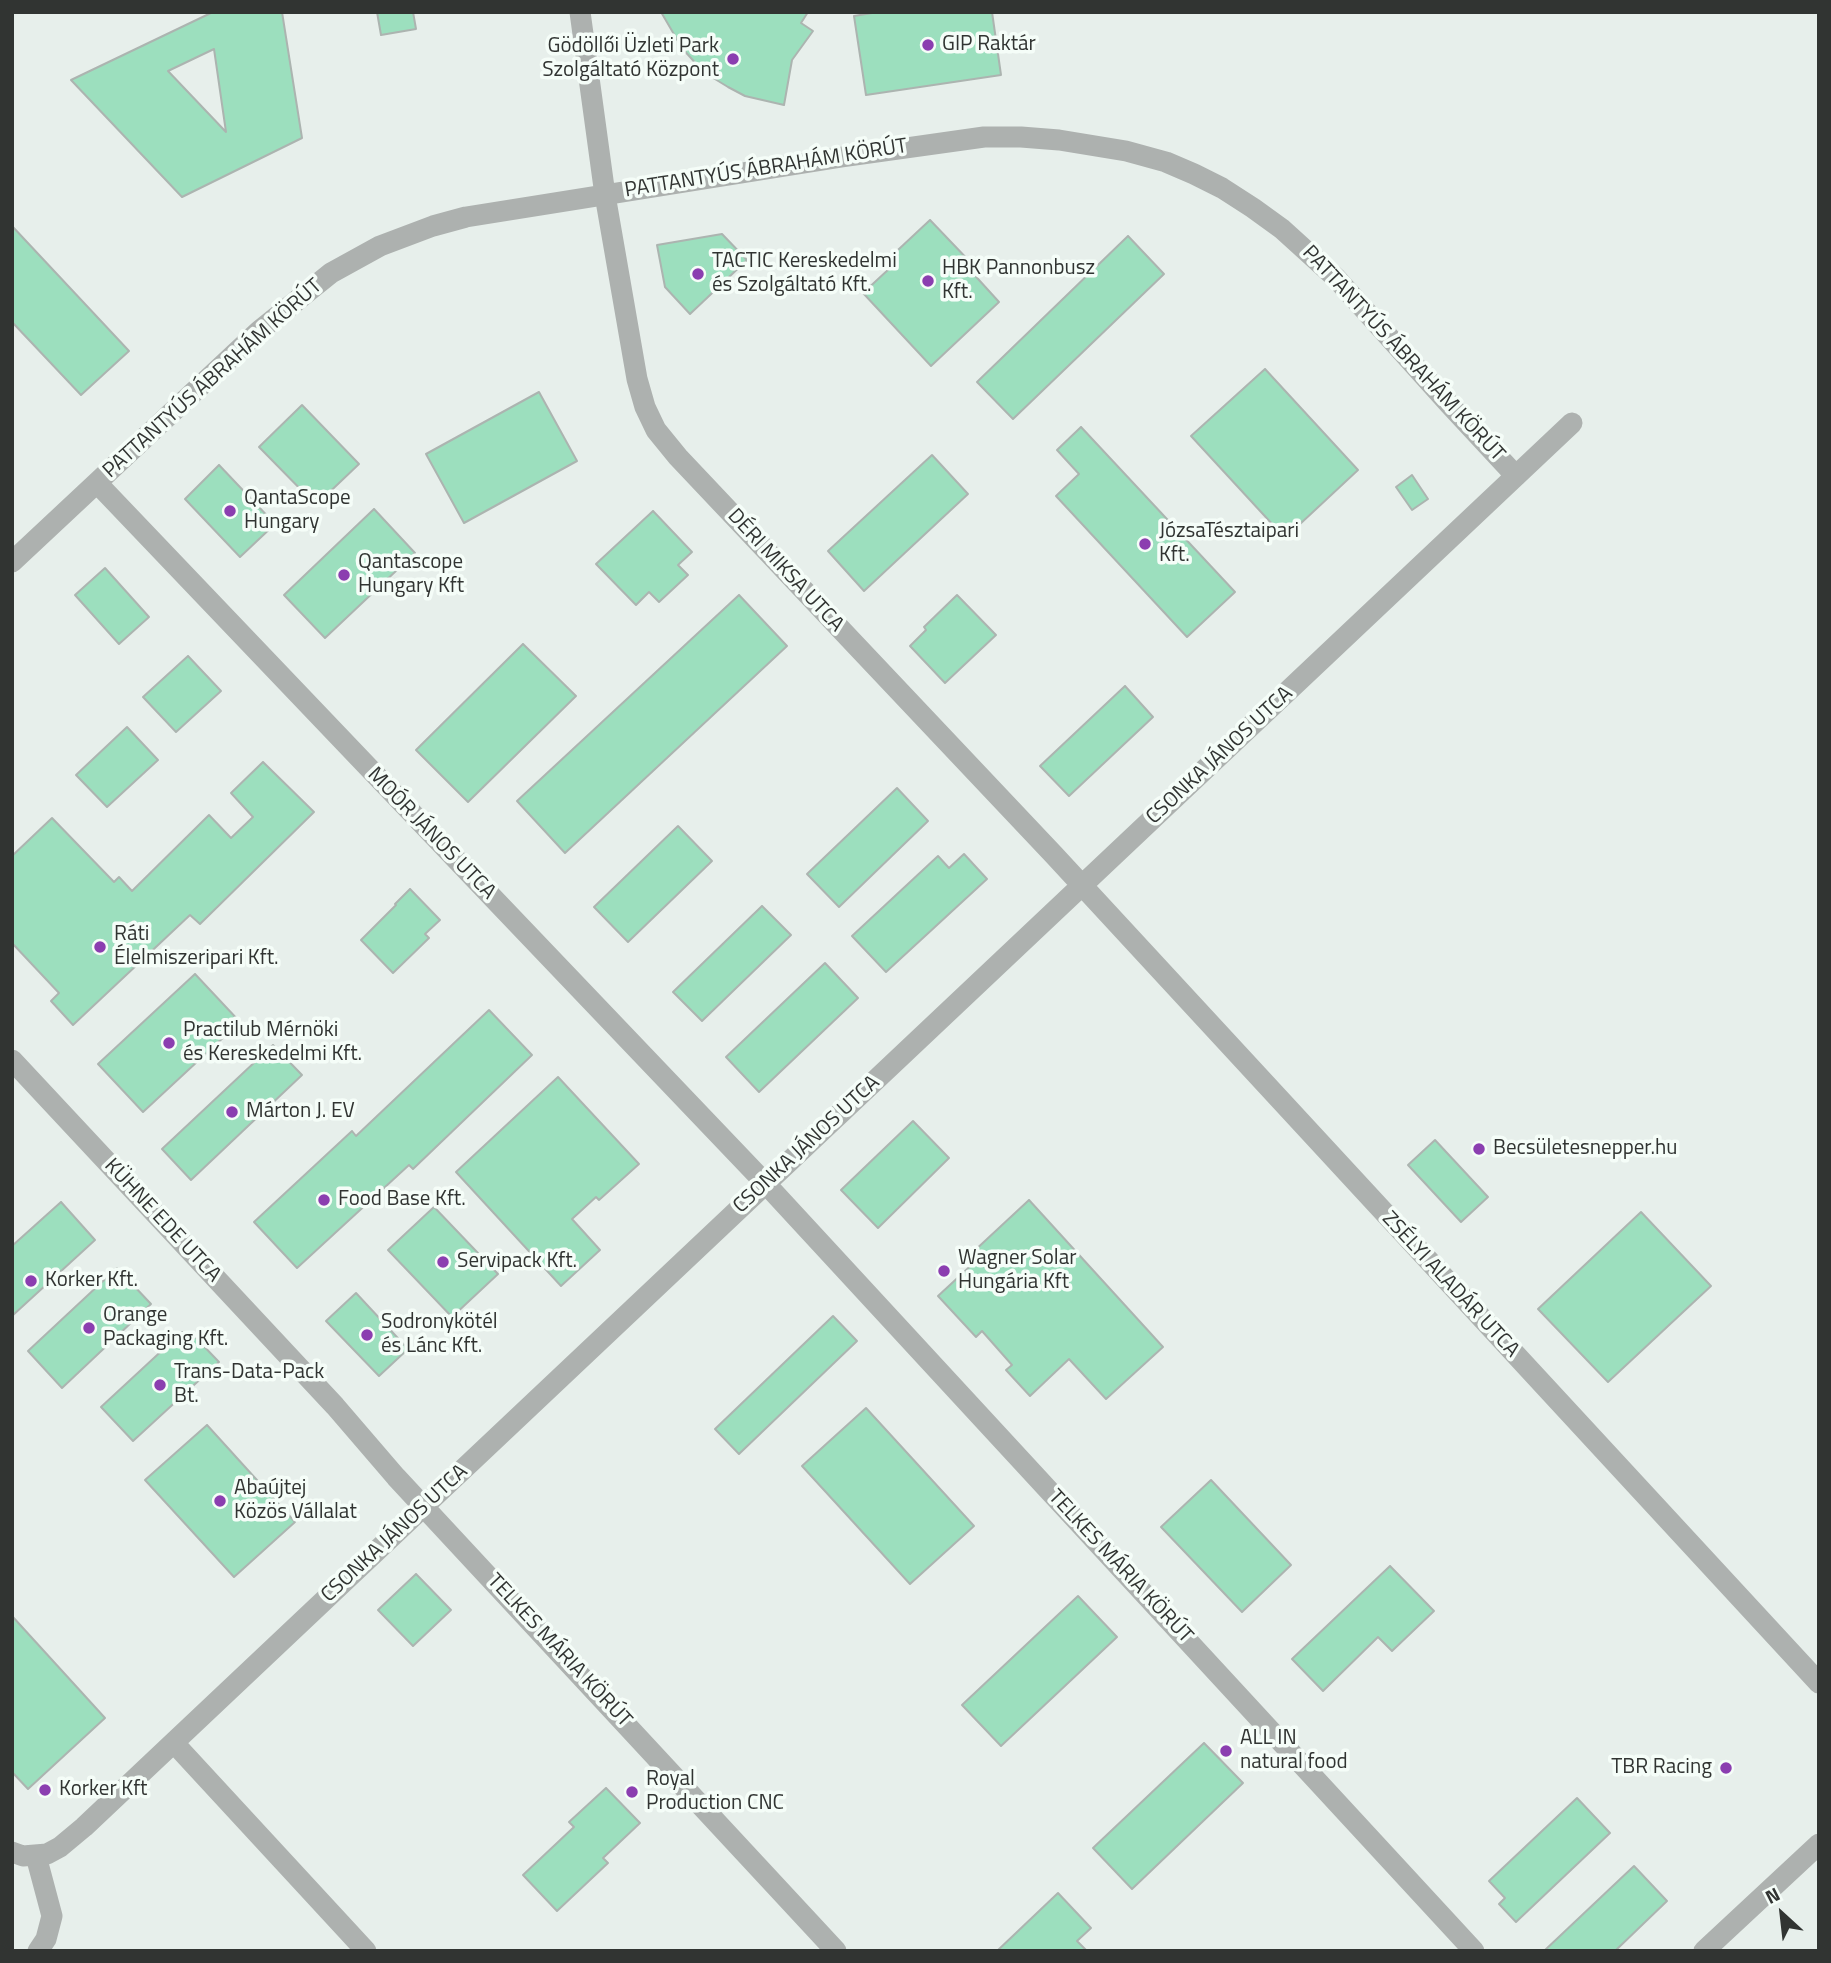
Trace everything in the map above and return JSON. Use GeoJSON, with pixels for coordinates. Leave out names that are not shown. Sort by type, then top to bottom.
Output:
{"type":"FeatureCollection","features":[{"type":"Feature","properties":{"kind":"street","name":"DÉRI MIKSA UTCA"},"geometry":{"type":"LineString","coordinates":[[580,12],[605,195],[637,379],[645,407],[656,430],[678,457],[1082,886]]}},
{"type":"Feature","properties":{"kind":"street","name":"PATTANTYÚS ÁBRAHÁM KÖRÚT"},"geometry":{"type":"LineString","coordinates":[[12,562],[260,331],[323,279],[355,259],[404,236],[466,217],[984,137],[1021,137],[1093,144],[1126,151],[1166,162],[1222,188],[1282,229],[1336,278],[1516,476]]}},
{"type":"Feature","properties":{"kind":"street","name":"CSONKA JÁNOS UTCA"},"geometry":{"type":"LineString","coordinates":[[36,1856],[47,1854],[72,1838],[174,1743],[1572,424]]}},
{"type":"Feature","properties":{"kind":"street","name":"MOÓR JÁNOS UTCA"},"geometry":{"type":"LineString","coordinates":[[97,483],[766,1184]]}},
{"type":"Feature","properties":{"kind":"street","name":"ZSÉLYI ALADÁR UTCA"},"geometry":{"type":"LineString","coordinates":[[1082,886],[1819,1684]]}},
{"type":"Feature","properties":{"kind":"street","name":"KÜHNE EDE UTCA"},"geometry":{"type":"LineString","coordinates":[[12,1060],[340,1410],[424,1507]]}},
{"type":"Feature","properties":{"kind":"street","name":"TELKES MÁRIA KÖRÚT"},"geometry":{"type":"LineString","coordinates":[[766,1184],[1474,1951]]}},
{"type":"Feature","properties":{"kind":"street","name":"TELKES MÁRIA KÖRÚT"},"geometry":{"type":"LineString","coordinates":[[424,1507],[836,1951]]}},
{"type":"Feature","properties":{"kind":"street"},"geometry":{"type":"LineString","coordinates":[[174,1743],[366,1951]]}},
{"type":"Feature","properties":{"kind":"street"},"geometry":{"type":"LineString","coordinates":[[1704,1951],[1819,1844]]}},
{"type":"Feature","properties":{"kind":"street"},"geometry":{"type":"LineString","coordinates":[[12,1852],[23,1856],[36,1856],[52,1916],[46,1939],[38,1951]]}},
{"type":"Feature","properties":{"kind":"building"},"geometry":{"type":"Polygon","coordinates":[[[213,12],[282,12],[302,138],[182,197],[71,80],[213,12]],[[214,49],[168,71],[226,132],[214,49]]]}},
{"type":"Feature","properties":{"kind":"building"},"geometry":{"type":"Polygon","coordinates":[[[377,12],[413,12],[416,29],[381,35],[377,12]]]}},
{"type":"Feature","properties":{"kind":"building","name":"Gödöllői Üzleti Park Szolgáltató Központ"},"geometry":{"type":"Polygon","coordinates":[[[661,12],[808,12],[801,23],[813,31],[792,60],[784,105],[745,96],[710,76],[682,48],[661,12]]]}},
{"type":"Feature","properties":{"kind":"building","name":"GIP Raktár"},"geometry":{"type":"Polygon","coordinates":[[[878,12],[992,12],[1001,75],[866,95],[854,16],[878,12]]]}},
{"type":"Feature","properties":{"kind":"building","name":"HBK Pannonbusz Kft."},"geometry":{"type":"Polygon","coordinates":[[[930,220],[973,265],[969,269],[999,302],[931,366],[863,293],[890,268],[884,263],[930,220]]]}},
{"type":"Feature","properties":{"kind":"building"},"geometry":{"type":"Polygon","coordinates":[[[12,226],[129,351],[81,395],[12,322],[12,226]]]}},
{"type":"Feature","properties":{"kind":"building","name":"TACTIC Kereskedelmi és Szolgáltató Kft."},"geometry":{"type":"Polygon","coordinates":[[[722,234],[747,260],[690,314],[665,287],[657,245],[722,234]]]}},
{"type":"Feature","properties":{"kind":"building"},"geometry":{"type":"Polygon","coordinates":[[[1128,236],[1164,274],[1013,419],[977,382],[1128,236]]]}},
{"type":"Feature","properties":{"kind":"building"},"geometry":{"type":"Polygon","coordinates":[[[1265,369],[1358,470],[1285,538],[1191,436],[1265,369]]]}},
{"type":"Feature","properties":{"kind":"building"},"geometry":{"type":"Polygon","coordinates":[[[539,392],[577,461],[464,523],[426,454],[539,392]]]}},
{"type":"Feature","properties":{"kind":"building"},"geometry":{"type":"Polygon","coordinates":[[[302,405],[359,464],[316,505],[259,447],[302,405]]]}},
{"type":"Feature","properties":{"kind":"building","name":"JózsaTésztaipari Kft."},"geometry":{"type":"Polygon","coordinates":[[[1081,427],[1235,592],[1187,637],[1056,496],[1079,474],[1057,450],[1081,427]]]}},
{"type":"Feature","properties":{"kind":"building"},"geometry":{"type":"Polygon","coordinates":[[[932,455],[968,494],[864,591],[828,551],[932,455]]]}},
{"type":"Feature","properties":{"kind":"building","name":"QantaScope Hungary"},"geometry":{"type":"Polygon","coordinates":[[[219,465],[275,524],[240,557],[185,499],[219,465]]]}},
{"type":"Feature","properties":{"kind":"building"},"geometry":{"type":"Polygon","coordinates":[[[1412,475],[1428,499],[1412,510],[1396,487],[1412,475]]]}},
{"type":"Feature","properties":{"kind":"building"},"geometry":{"type":"Polygon","coordinates":[[[374,509],[415,553],[325,638],[284,595],[374,509]]]}},
{"type":"Feature","properties":{"kind":"building"},"geometry":{"type":"Polygon","coordinates":[[[653,511],[692,552],[678,565],[688,575],[659,602],[649,592],[636,605],[596,564],[653,511]]]}},
{"type":"Feature","properties":{"kind":"building"},"geometry":{"type":"Polygon","coordinates":[[[105,568],[149,617],[119,644],[75,595],[105,568]]]}},
{"type":"Feature","properties":{"kind":"building"},"geometry":{"type":"Polygon","coordinates":[[[739,595],[787,646],[565,853],[517,801],[739,595]]]}},
{"type":"Feature","properties":{"kind":"building"},"geometry":{"type":"Polygon","coordinates":[[[957,595],[996,635],[945,683],[910,646],[926,630],[924,627],[957,595]]]}},
{"type":"Feature","properties":{"kind":"building"},"geometry":{"type":"Polygon","coordinates":[[[523,644],[576,696],[468,802],[416,750],[523,644]]]}},
{"type":"Feature","properties":{"kind":"building"},"geometry":{"type":"Polygon","coordinates":[[[188,656],[221,691],[176,732],[143,697],[188,656]]]}},
{"type":"Feature","properties":{"kind":"building"},"geometry":{"type":"Polygon","coordinates":[[[1125,686],[1153,717],[1069,796],[1040,766],[1125,686]]]}},
{"type":"Feature","properties":{"kind":"building"},"geometry":{"type":"Polygon","coordinates":[[[127,727],[158,760],[107,807],[76,775],[127,727]]]}},
{"type":"Feature","properties":{"kind":"building"},"geometry":{"type":"Polygon","coordinates":[[[263,762],[314,812],[200,924],[190,915],[73,1025],[51,1001],[59,993],[12,943],[12,856],[52,818],[114,882],[119,877],[132,891],[209,815],[231,838],[253,817],[231,793],[263,762]]]}},
{"type":"Feature","properties":{"kind":"building"},"geometry":{"type":"Polygon","coordinates":[[[897,788],[928,821],[839,907],[807,874],[897,788]]]}},
{"type":"Feature","properties":{"kind":"building"},"geometry":{"type":"Polygon","coordinates":[[[678,826],[712,861],[628,942],[594,907],[678,826]]]}},
{"type":"Feature","properties":{"kind":"building"},"geometry":{"type":"Polygon","coordinates":[[[964,854],[987,879],[886,972],[852,936],[938,856],[949,868],[964,854]]]}},
{"type":"Feature","properties":{"kind":"building"},"geometry":{"type":"Polygon","coordinates":[[[410,889],[440,920],[425,934],[429,938],[393,973],[361,940],[410,889]]]}},
{"type":"Feature","properties":{"kind":"building"},"geometry":{"type":"Polygon","coordinates":[[[762,906],[791,935],[702,1021],[673,992],[762,906]]]}},
{"type":"Feature","properties":{"kind":"building"},"geometry":{"type":"Polygon","coordinates":[[[825,963],[858,998],[759,1092],[726,1057],[825,963]]]}},
{"type":"Feature","properties":{"kind":"building","name":"Practilub Mérnöki és Kereskedelmi Kft."},"geometry":{"type":"Polygon","coordinates":[[[195,974],[240,1022],[143,1112],[98,1064],[195,974]]]}},
{"type":"Feature","properties":{"kind":"building"},"geometry":{"type":"Polygon","coordinates":[[[489,1010],[532,1055],[413,1169],[409,1165],[297,1268],[254,1222],[352,1131],[356,1136],[489,1010]]]}},
{"type":"Feature","properties":{"kind":"building","name":"Márton J. EV"},"geometry":{"type":"Polygon","coordinates":[[[273,1045],[302,1075],[191,1180],[162,1149],[273,1045]]]}},
{"type":"Feature","properties":{"kind":"building"},"geometry":{"type":"Polygon","coordinates":[[[558,1077],[639,1164],[599,1200],[596,1197],[572,1219],[600,1250],[561,1286],[456,1172],[558,1077]]]}},
{"type":"Feature","properties":{"kind":"building"},"geometry":{"type":"Polygon","coordinates":[[[913,1121],[949,1158],[878,1228],[841,1190],[913,1121]]]}},
{"type":"Feature","properties":{"kind":"building"},"geometry":{"type":"Polygon","coordinates":[[[1435,1140],[1488,1197],[1461,1222],[1408,1165],[1435,1140]]]}},
{"type":"Feature","properties":{"kind":"building"},"geometry":{"type":"Polygon","coordinates":[[[1029,1200],[1163,1347],[1106,1399],[1069,1359],[1030,1396],[1006,1370],[1012,1365],[982,1331],[976,1337],[938,1296],[978,1259],[972,1253],[1029,1200]]]}},
{"type":"Feature","properties":{"kind":"building","name":"Korker Kft."},"geometry":{"type":"Polygon","coordinates":[[[61,1202],[95,1240],[12,1316],[12,1246],[61,1202]]]}},
{"type":"Feature","properties":{"kind":"building","name":"Servipack Kft."},"geometry":{"type":"Polygon","coordinates":[[[434,1207],[498,1274],[452,1317],[388,1250],[434,1207]]]}},
{"type":"Feature","properties":{"kind":"building"},"geometry":{"type":"Polygon","coordinates":[[[1641,1212],[1711,1286],[1608,1382],[1538,1309],[1641,1212]]]}},
{"type":"Feature","properties":{"kind":"building","name":"Orange Packaging Kft."},"geometry":{"type":"Polygon","coordinates":[[[117,1268],[151,1304],[62,1388],[28,1351],[117,1268]]]}},
{"type":"Feature","properties":{"kind":"building","name":"Sodronykötél és Lánc Kft."},"geometry":{"type":"Polygon","coordinates":[[[356,1293],[408,1349],[379,1376],[326,1321],[356,1293]]]}},
{"type":"Feature","properties":{"kind":"building"},"geometry":{"type":"Polygon","coordinates":[[[833,1316],[857,1341],[739,1454],[715,1429],[833,1316]]]}},
{"type":"Feature","properties":{"kind":"building","name":"Trans-Data-Pack Bt."},"geometry":{"type":"Polygon","coordinates":[[[182,1332],[189,1340],[194,1336],[219,1362],[133,1441],[101,1407],[182,1332]]]}},
{"type":"Feature","properties":{"kind":"building"},"geometry":{"type":"Polygon","coordinates":[[[866,1408],[974,1526],[910,1584],[802,1466],[866,1408]]]}},
{"type":"Feature","properties":{"kind":"building","name":"Abaújtej Közös Vállalat"},"geometry":{"type":"Polygon","coordinates":[[[207,1425],[295,1522],[234,1577],[145,1480],[207,1425]]]}},
{"type":"Feature","properties":{"kind":"building"},"geometry":{"type":"Polygon","coordinates":[[[1211,1480],[1291,1565],[1242,1612],[1161,1527],[1211,1480]]]}},
{"type":"Feature","properties":{"kind":"building"},"geometry":{"type":"Polygon","coordinates":[[[1390,1566],[1434,1611],[1392,1651],[1378,1637],[1323,1691],[1292,1659],[1390,1566]]]}},
{"type":"Feature","properties":{"kind":"building"},"geometry":{"type":"Polygon","coordinates":[[[416,1574],[451,1610],[413,1646],[378,1610],[416,1574]]]}},
{"type":"Feature","properties":{"kind":"building"},"geometry":{"type":"Polygon","coordinates":[[[1078,1596],[1117,1637],[1001,1746],[962,1705],[1078,1596]]]}},
{"type":"Feature","properties":{"kind":"building"},"geometry":{"type":"Polygon","coordinates":[[[12,1616],[105,1718],[28,1789],[12,1772],[12,1616]]]}},
{"type":"Feature","properties":{"kind":"building"},"geometry":{"type":"Polygon","coordinates":[[[1204,1743],[1243,1783],[1132,1889],[1093,1848],[1204,1743]]]}},
{"type":"Feature","properties":{"kind":"building"},"geometry":{"type":"Polygon","coordinates":[[[606,1788],[640,1823],[603,1858],[608,1863],[557,1911],[523,1875],[574,1827],[569,1822],[606,1788]]]}},
{"type":"Feature","properties":{"kind":"building"},"geometry":{"type":"Polygon","coordinates":[[[1577,1798],[1610,1833],[1516,1922],[1499,1904],[1505,1898],[1489,1881],[1577,1798]]]}},
{"type":"Feature","properties":{"kind":"building"},"geometry":{"type":"Polygon","coordinates":[[[1634,1866],[1667,1901],[1615,1951],[1544,1951],[1634,1866]]]}},
{"type":"Feature","properties":{"kind":"building"},"geometry":{"type":"Polygon","coordinates":[[[1058,1893],[1091,1928],[1077,1941],[1087,1951],[997,1951],[1058,1893]]]}},
{"type":"Feature","properties":{"kind":"place","name":"GIP Raktár"},"geometry":{"type":"Point","coordinates":[928,45]}},
{"type":"Feature","properties":{"kind":"place","name":"Gödöllői Üzleti Park Szolgáltató Központ"},"geometry":{"type":"Point","coordinates":[733,59]}},
{"type":"Feature","properties":{"kind":"place","name":"TACTIC Kereskedelmi és Szolgáltató Kft."},"geometry":{"type":"Point","coordinates":[698,274]}},
{"type":"Feature","properties":{"kind":"place","name":"HBK Pannonbusz Kft."},"geometry":{"type":"Point","coordinates":[928,281]}},
{"type":"Feature","properties":{"kind":"place","name":"QantaScope Hungary"},"geometry":{"type":"Point","coordinates":[230,511]}},
{"type":"Feature","properties":{"kind":"place","name":"JózsaTésztaipari Kft."},"geometry":{"type":"Point","coordinates":[1145,544]}},
{"type":"Feature","properties":{"kind":"place","name":"Qantascope Hungary Kft"},"geometry":{"type":"Point","coordinates":[344,575]}},
{"type":"Feature","properties":{"kind":"place","name":"Ráti Élelmiszeripari Kft."},"geometry":{"type":"Point","coordinates":[100,947]}},
{"type":"Feature","properties":{"kind":"place","name":"Practilub Mérnöki és Kereskedelmi Kft."},"geometry":{"type":"Point","coordinates":[169,1043]}},
{"type":"Feature","properties":{"kind":"place","name":"Márton J. EV"},"geometry":{"type":"Point","coordinates":[232,1112]}},
{"type":"Feature","properties":{"kind":"place","name":"Becsületesnepper.hu"},"geometry":{"type":"Point","coordinates":[1479,1149]}},
{"type":"Feature","properties":{"kind":"place","name":"Food Base Kft."},"geometry":{"type":"Point","coordinates":[324,1200]}},
{"type":"Feature","properties":{"kind":"place","name":"Servipack Kft."},"geometry":{"type":"Point","coordinates":[443,1262]}},
{"type":"Feature","properties":{"kind":"place","name":"Wagner Solar Hungária Kft"},"geometry":{"type":"Point","coordinates":[944,1271]}},
{"type":"Feature","properties":{"kind":"place","name":"Korker Kft."},"geometry":{"type":"Point","coordinates":[31,1281]}},
{"type":"Feature","properties":{"kind":"place","name":"Orange Packaging Kft."},"geometry":{"type":"Point","coordinates":[89,1328]}},
{"type":"Feature","properties":{"kind":"place","name":"Sodronykötél és Lánc Kft."},"geometry":{"type":"Point","coordinates":[367,1335]}},
{"type":"Feature","properties":{"kind":"place","name":"Trans-Data-Pack Bt."},"geometry":{"type":"Point","coordinates":[160,1385]}},
{"type":"Feature","properties":{"kind":"place","name":"Abaújtej Közös Vállalat"},"geometry":{"type":"Point","coordinates":[220,1501]}},
{"type":"Feature","properties":{"kind":"place","name":"ALL IN natural food"},"geometry":{"type":"Point","coordinates":[1226,1751]}},
{"type":"Feature","properties":{"kind":"place","name":"TBR Racing"},"geometry":{"type":"Point","coordinates":[1726,1768]}},
{"type":"Feature","properties":{"kind":"place","name":"Korker Kft"},"geometry":{"type":"Point","coordinates":[45,1790]}},
{"type":"Feature","properties":{"kind":"place","name":"Royal Production CNC"},"geometry":{"type":"Point","coordinates":[632,1792]}}]}
